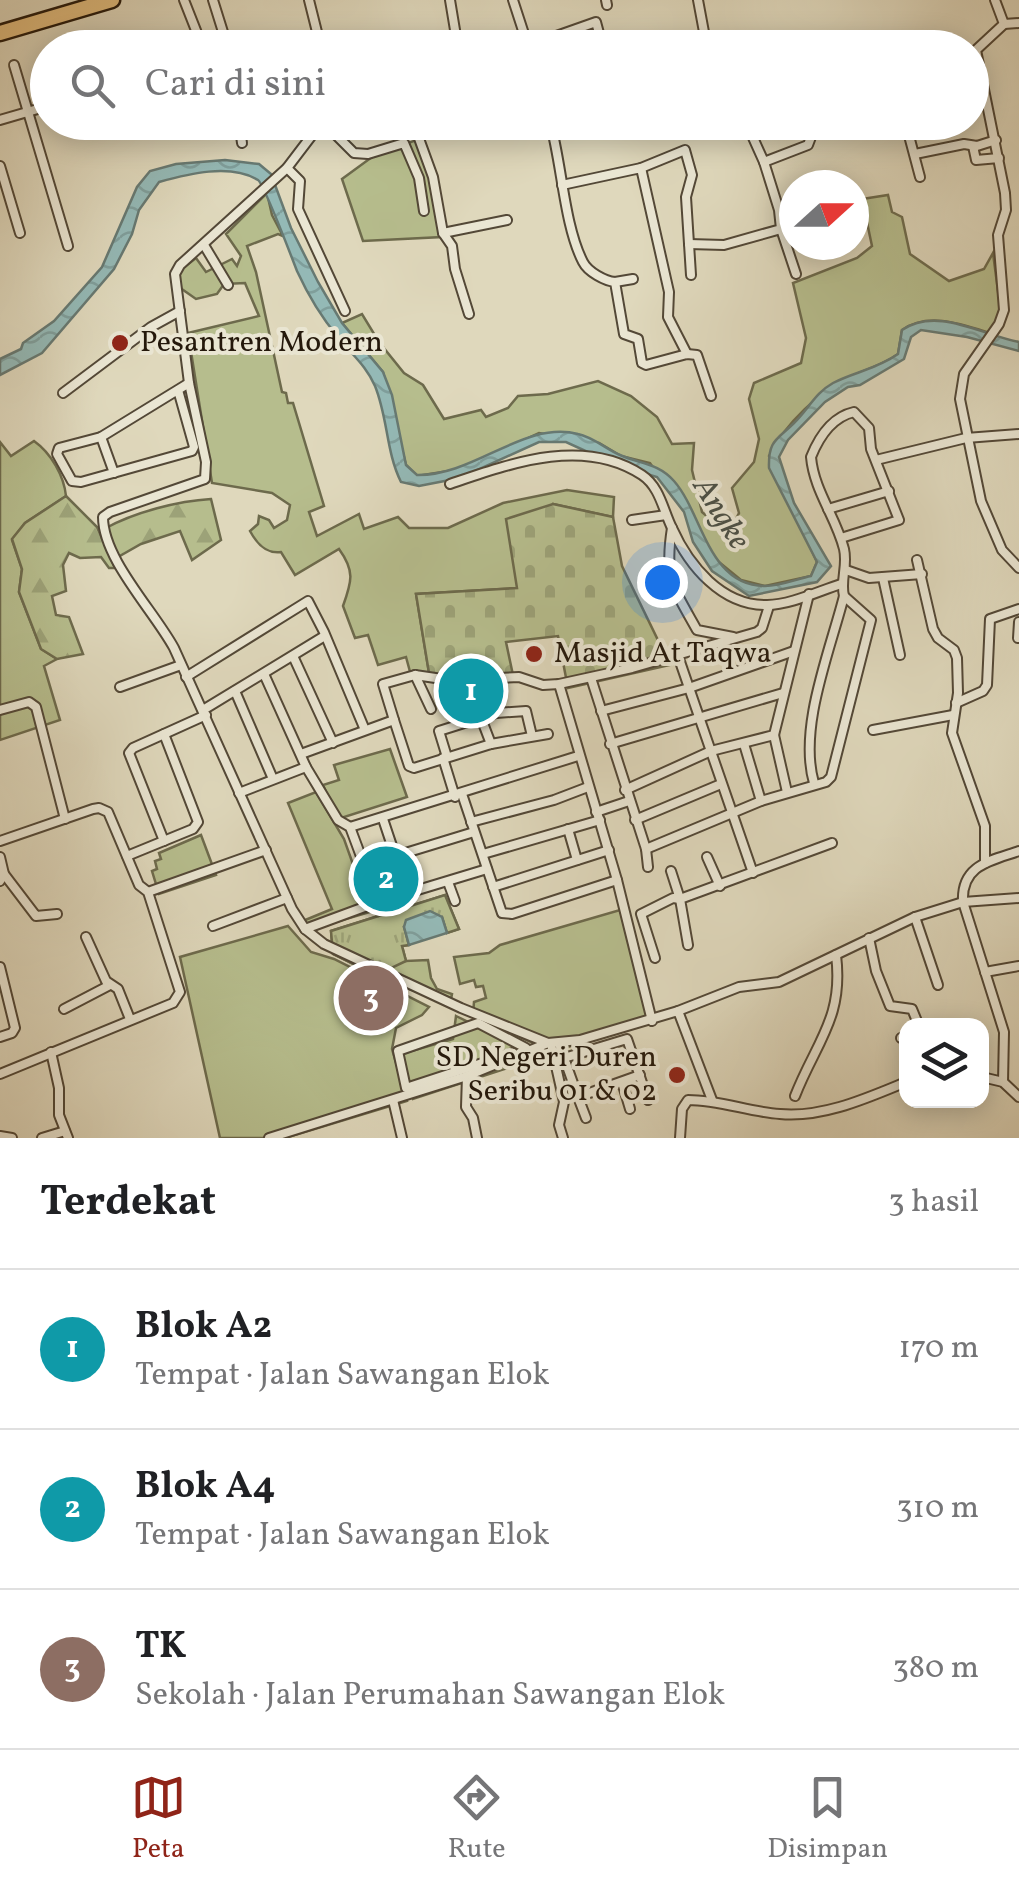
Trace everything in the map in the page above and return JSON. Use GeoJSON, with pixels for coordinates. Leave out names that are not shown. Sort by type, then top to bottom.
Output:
{"type":"FeatureCollection","features":[{"type":"Feature","properties":{"kind":"highway"},"geometry":{"type":"LineString","coordinates":[[0,24],[78,0]]}},
{"type":"Feature","properties":{"kind":"highway"},"geometry":{"type":"LineString","coordinates":[[0,33],[112,0]]}},
{"type":"Feature","properties":{"kind":"street"},"geometry":{"type":"LineString","coordinates":[[184,0],[195,30]]}},
{"type":"Feature","properties":{"kind":"street"},"geometry":{"type":"LineString","coordinates":[[212,0],[222,30]]}},
{"type":"Feature","properties":{"kind":"street"},"geometry":{"type":"LineString","coordinates":[[309,0],[317,30]]}},
{"type":"Feature","properties":{"kind":"street"},"geometry":{"type":"LineString","coordinates":[[450,0],[455,30]]}},
{"type":"Feature","properties":{"kind":"street"},"geometry":{"type":"LineString","coordinates":[[512,0],[523,30]]}},
{"type":"Feature","properties":{"kind":"street"},"geometry":{"type":"LineString","coordinates":[[698,0],[704,30]]}},
{"type":"Feature","properties":{"kind":"street"},"geometry":{"type":"LineString","coordinates":[[995,0],[1004,24]]}},
{"type":"Feature","properties":{"kind":"street"},"geometry":{"type":"LineString","coordinates":[[568,30],[591,22],[599,25],[600,30]]}},
{"type":"Feature","properties":{"kind":"street"},"geometry":{"type":"LineString","coordinates":[[1004,24],[1019,23]]}},
{"type":"Feature","properties":{"kind":"street"},"geometry":{"type":"LineString","coordinates":[[989,40],[1004,24]]}},
{"type":"Feature","properties":{"kind":"street"},"geometry":{"type":"LineString","coordinates":[[14,65],[30,119]]}},
{"type":"Feature","properties":{"kind":"street"},"geometry":{"type":"LineString","coordinates":[[0,120],[28,112]]}},
{"type":"Feature","properties":{"kind":"street"},"geometry":{"type":"LineString","coordinates":[[989,112],[1005,193],[1006,210],[998,235],[1006,304],[1000,324],[964,374],[960,388],[966,438],[985,513],[1002,550],[1019,568]]}},
{"type":"Feature","properties":{"kind":"street"},"geometry":{"type":"LineString","coordinates":[[36,140],[68,246]]}},
{"type":"Feature","properties":{"kind":"street"},"geometry":{"type":"LineString","coordinates":[[309,140],[287,168],[180,265],[175,274],[206,478],[102,517],[108,542],[160,623],[305,929],[333,949],[549,1043],[564,1058],[586,1118]]}},
{"type":"Feature","properties":{"kind":"street"},"geometry":{"type":"LineString","coordinates":[[341,140],[354,153],[368,154],[404,143],[418,178],[424,211]]}},
{"type":"Feature","properties":{"kind":"street"},"geometry":{"type":"LineString","coordinates":[[420,140],[437,190],[443,233],[452,246],[468,314]]}},
{"type":"Feature","properties":{"kind":"street"},"geometry":{"type":"LineString","coordinates":[[553,140],[583,264],[604,280],[633,279]]}},
{"type":"Feature","properties":{"kind":"street"},"geometry":{"type":"LineString","coordinates":[[754,140],[779,210]]}},
{"type":"Feature","properties":{"kind":"street"},"geometry":{"type":"LineString","coordinates":[[764,162],[808,145],[810,140]]}},
{"type":"Feature","properties":{"kind":"street"},"geometry":{"type":"LineString","coordinates":[[911,140],[920,177]]}},
{"type":"Feature","properties":{"kind":"street"},"geometry":{"type":"LineString","coordinates":[[915,154],[996,140]]}},
{"type":"Feature","properties":{"kind":"street"},"geometry":{"type":"LineString","coordinates":[[973,146],[976,160],[999,158]]}},
{"type":"Feature","properties":{"kind":"street"},"geometry":{"type":"LineString","coordinates":[[562,185],[641,168],[685,150],[692,175],[686,196],[691,275]]}},
{"type":"Feature","properties":{"kind":"street"},"geometry":{"type":"LineString","coordinates":[[0,166],[20,233]]}},
{"type":"Feature","properties":{"kind":"street"},"geometry":{"type":"LineString","coordinates":[[287,168],[300,180],[298,209],[345,311]]}},
{"type":"Feature","properties":{"kind":"street"},"geometry":{"type":"LineString","coordinates":[[641,168],[669,292],[668,317],[687,354]]}},
{"type":"Feature","properties":{"kind":"street"},"geometry":{"type":"LineString","coordinates":[[1005,193],[1019,194]]}},
{"type":"Feature","properties":{"kind":"street"},"geometry":{"type":"LineString","coordinates":[[443,233],[507,220]]}},
{"type":"Feature","properties":{"kind":"street"},"geometry":{"type":"LineString","coordinates":[[689,244],[724,246],[779,230]]}},
{"type":"Feature","properties":{"kind":"street"},"geometry":{"type":"LineString","coordinates":[[204,245],[228,285]]}},
{"type":"Feature","properties":{"kind":"street"},"geometry":{"type":"LineString","coordinates":[[791,260],[796,274]]}},
{"type":"Feature","properties":{"kind":"street"},"geometry":{"type":"LineString","coordinates":[[615,282],[622,331],[638,339],[642,363],[650,365],[687,354],[697,355],[712,396]]}},
{"type":"Feature","properties":{"kind":"street"},"geometry":{"type":"LineString","coordinates":[[63,393],[151,327],[180,311]]}},
{"type":"Feature","properties":{"kind":"street"},"geometry":{"type":"LineString","coordinates":[[178,390],[192,451],[74,482],[57,454],[59,448],[101,436],[189,383]]}},
{"type":"Feature","properties":{"kind":"street"},"geometry":{"type":"LineString","coordinates":[[814,783],[808,757],[810,731],[844,596],[841,584],[846,570],[841,538],[819,492],[811,457],[830,426],[850,412],[860,416],[869,428],[898,521],[841,538]]}},
{"type":"Feature","properties":{"kind":"street"},"geometry":{"type":"LineString","coordinates":[[876,460],[966,438],[1019,434]]}},
{"type":"Feature","properties":{"kind":"street"},"geometry":{"type":"LineString","coordinates":[[101,436],[114,473]]}},
{"type":"Feature","properties":{"kind":"street"},"geometry":{"type":"LineString","coordinates":[[450,484],[525,460],[574,456],[605,461],[640,474],[658,492],[672,528],[698,570],[736,600],[769,606],[841,584]]}},
{"type":"Feature","properties":{"kind":"street"},"geometry":{"type":"LineString","coordinates":[[828,509],[889,491]]}},
{"type":"Feature","properties":{"kind":"street"},"geometry":{"type":"LineString","coordinates":[[632,520],[666,515]]}},
{"type":"Feature","properties":{"kind":"street"},"geometry":{"type":"LineString","coordinates":[[672,528],[667,560],[670,579],[704,645]]}},
{"type":"Feature","properties":{"kind":"street"},"geometry":{"type":"LineString","coordinates":[[916,560],[933,628],[938,638],[954,650],[959,666],[952,733],[985,826],[985,863]]}},
{"type":"Feature","properties":{"kind":"street"},"geometry":{"type":"LineString","coordinates":[[846,570],[860,577],[922,574]]}},
{"type":"Feature","properties":{"kind":"street"},"geometry":{"type":"LineString","coordinates":[[883,578],[900,656]]}},
{"type":"Feature","properties":{"kind":"street"},"geometry":{"type":"LineString","coordinates":[[787,792],[774,735],[809,594]]}},
{"type":"Feature","properties":{"kind":"street"},"geometry":{"type":"LineString","coordinates":[[646,849],[730,813],[826,782],[831,777],[871,620],[844,596]]}},
{"type":"Feature","properties":{"kind":"street"},"geometry":{"type":"LineString","coordinates":[[186,677],[308,601],[364,730]]}},
{"type":"Feature","properties":{"kind":"street"},"geometry":{"type":"LineString","coordinates":[[548,734],[491,744],[412,768],[383,684],[416,675],[449,680],[519,677],[543,685],[591,678],[762,628],[769,606]]}},
{"type":"Feature","properties":{"kind":"street"},"geometry":{"type":"LineString","coordinates":[[956,702],[983,691],[987,685],[990,620],[1019,609]]}},
{"type":"Feature","properties":{"kind":"street"},"geometry":{"type":"LineString","coordinates":[[1018,638],[1019,622]]}},
{"type":"Feature","properties":{"kind":"street"},"geometry":{"type":"LineString","coordinates":[[697,630],[736,637]]}},
{"type":"Feature","properties":{"kind":"street"},"geometry":{"type":"LineString","coordinates":[[164,841],[130,753],[133,748],[204,712],[324,637]]}},
{"type":"Feature","properties":{"kind":"street"},"geometry":{"type":"LineString","coordinates":[[601,710],[689,688],[794,651]]}},
{"type":"Feature","properties":{"kind":"street"},"geometry":{"type":"LineString","coordinates":[[677,653],[753,873]]}},
{"type":"Feature","properties":{"kind":"street"},"geometry":{"type":"LineString","coordinates":[[293,656],[332,743]]}},
{"type":"Feature","properties":{"kind":"street"},"geometry":{"type":"LineString","coordinates":[[120,687],[181,665]]}},
{"type":"Feature","properties":{"kind":"street"},"geometry":{"type":"LineString","coordinates":[[264,674],[306,767],[338,820],[350,827],[378,902]]}},
{"type":"Feature","properties":{"kind":"street"},"geometry":{"type":"LineString","coordinates":[[416,675],[430,710]]}},
{"type":"Feature","properties":{"kind":"street"},"geometry":{"type":"LineString","coordinates":[[591,678],[646,849],[648,867]]}},
{"type":"Feature","properties":{"kind":"street"},"geometry":{"type":"LineString","coordinates":[[485,679],[496,713]]}},
{"type":"Feature","properties":{"kind":"street"},"geometry":{"type":"LineString","coordinates":[[449,680],[456,699]]}},
{"type":"Feature","properties":{"kind":"street"},"geometry":{"type":"LineString","coordinates":[[559,684],[609,850],[652,1021]]}},
{"type":"Feature","properties":{"kind":"street"},"geometry":{"type":"LineString","coordinates":[[235,691],[274,779]]}},
{"type":"Feature","properties":{"kind":"street"},"geometry":{"type":"LineString","coordinates":[[610,744],[783,693]]}},
{"type":"Feature","properties":{"kind":"street"},"geometry":{"type":"LineString","coordinates":[[0,710],[29,702],[36,707],[66,819]]}},
{"type":"Feature","properties":{"kind":"street"},"geometry":{"type":"LineString","coordinates":[[532,736],[526,710],[496,713],[439,732],[501,912],[508,914],[617,880]]}},
{"type":"Feature","properties":{"kind":"street"},"geometry":{"type":"LineString","coordinates":[[873,730],[953,715]]}},
{"type":"Feature","properties":{"kind":"street"},"geometry":{"type":"LineString","coordinates":[[481,718],[491,744]]}},
{"type":"Feature","properties":{"kind":"street"},"geometry":{"type":"LineString","coordinates":[[300,754],[394,720]]}},
{"type":"Feature","properties":{"kind":"street"},"geometry":{"type":"LineString","coordinates":[[128,856],[192,829],[198,822],[164,734]]}},
{"type":"Feature","properties":{"kind":"street"},"geometry":{"type":"LineString","coordinates":[[626,790],[710,751],[774,735]]}},
{"type":"Feature","properties":{"kind":"street"},"geometry":{"type":"LineString","coordinates":[[744,744],[761,801]]}},
{"type":"Feature","properties":{"kind":"street"},"geometry":{"type":"LineString","coordinates":[[350,827],[578,756]]}},
{"type":"Feature","properties":{"kind":"street"},"geometry":{"type":"LineString","coordinates":[[239,793],[306,767]]}},
{"type":"Feature","properties":{"kind":"street"},"geometry":{"type":"LineString","coordinates":[[635,820],[721,784]]}},
{"type":"Feature","properties":{"kind":"street"},"geometry":{"type":"LineString","coordinates":[[471,822],[588,787]]}},
{"type":"Feature","properties":{"kind":"street"},"geometry":{"type":"LineString","coordinates":[[483,854],[568,829],[629,801]]}},
{"type":"Feature","properties":{"kind":"street"},"geometry":{"type":"LineString","coordinates":[[0,842],[104,809],[113,818],[138,885],[148,892],[179,998],[0,1074]]}},
{"type":"Feature","properties":{"kind":"street"},"geometry":{"type":"LineString","coordinates":[[383,819],[408,894]]}},
{"type":"Feature","properties":{"kind":"street"},"geometry":{"type":"LineString","coordinates":[[568,829],[576,860]]}},
{"type":"Feature","properties":{"kind":"street"},"geometry":{"type":"LineString","coordinates":[[366,865],[474,832]]}},
{"type":"Feature","properties":{"kind":"street"},"geometry":{"type":"LineString","coordinates":[[655,958],[641,914],[674,898],[720,886],[832,843]]}},
{"type":"Feature","properties":{"kind":"street"},"geometry":{"type":"LineString","coordinates":[[148,892],[266,850]]}},
{"type":"Feature","properties":{"kind":"street"},"geometry":{"type":"LineString","coordinates":[[493,887],[609,850]]}},
{"type":"Feature","properties":{"kind":"street"},"geometry":{"type":"LineString","coordinates":[[1003,1082],[1004,1032],[964,902],[968,874],[985,863],[1019,851]]}},
{"type":"Feature","properties":{"kind":"street"},"geometry":{"type":"LineString","coordinates":[[0,857],[2,878],[36,916],[57,914]]}},
{"type":"Feature","properties":{"kind":"street"},"geometry":{"type":"LineString","coordinates":[[706,857],[720,886]]}},
{"type":"Feature","properties":{"kind":"street"},"geometry":{"type":"LineString","coordinates":[[305,929],[488,869]]}},
{"type":"Feature","properties":{"kind":"street"},"geometry":{"type":"LineString","coordinates":[[671,870],[688,945]]}},
{"type":"Feature","properties":{"kind":"street"},"geometry":{"type":"LineString","coordinates":[[448,882],[455,902]]}},
{"type":"Feature","properties":{"kind":"street"},"geometry":{"type":"LineString","coordinates":[[212,926],[287,898]]}},
{"type":"Feature","properties":{"kind":"street"},"geometry":{"type":"LineString","coordinates":[[526,1048],[478,1023],[398,1051],[406,1088],[526,1048],[652,1021],[739,987],[774,984],[915,917],[964,902],[1019,898]]}},
{"type":"Feature","properties":{"kind":"street"},"geometry":{"type":"LineString","coordinates":[[915,917],[938,985]]}},
{"type":"Feature","properties":{"kind":"street"},"geometry":{"type":"LineString","coordinates":[[86,937],[110,985],[118,989],[130,1019]]}},
{"type":"Feature","properties":{"kind":"street"},"geometry":{"type":"LineString","coordinates":[[868,938],[890,1006],[912,1009],[916,1018]]}},
{"type":"Feature","properties":{"kind":"street"},"geometry":{"type":"LineString","coordinates":[[795,1096],[832,1021],[838,973],[836,955]]}},
{"type":"Feature","properties":{"kind":"street"},"geometry":{"type":"LineString","coordinates":[[985,972],[1019,966]]}},
{"type":"Feature","properties":{"kind":"street"},"geometry":{"type":"LineString","coordinates":[[0,967],[15,1028],[0,1037]]}},
{"type":"Feature","properties":{"kind":"street"},"geometry":{"type":"LineString","coordinates":[[64,1009],[110,985]]}},
{"type":"Feature","properties":{"kind":"street"},"geometry":{"type":"LineString","coordinates":[[678,1011],[712,1100]]}},
{"type":"Feature","properties":{"kind":"street"},"geometry":{"type":"LineString","coordinates":[[1004,1032],[1019,1032]]}},
{"type":"Feature","properties":{"kind":"street"},"geometry":{"type":"LineString","coordinates":[[564,1058],[626,1039],[648,1100]]}},
{"type":"Feature","properties":{"kind":"street"},"geometry":{"type":"LineString","coordinates":[[270,1138],[467,1076],[549,1043]]}},
{"type":"Feature","properties":{"kind":"street"},"geometry":{"type":"LineString","coordinates":[[549,1043],[564,1102],[559,1124],[562,1138]]}},
{"type":"Feature","properties":{"kind":"street"},"geometry":{"type":"LineString","coordinates":[[42,1138],[66,1134],[59,1115],[60,1088],[51,1052]]}},
{"type":"Feature","properties":{"kind":"street"},"geometry":{"type":"LineString","coordinates":[[578,1097],[640,1075]]}},
{"type":"Feature","properties":{"kind":"street"},"geometry":{"type":"LineString","coordinates":[[467,1076],[466,1107],[477,1138]]}},
{"type":"Feature","properties":{"kind":"street"},"geometry":{"type":"LineString","coordinates":[[989,1079],[1003,1082],[1019,1097]]}},
{"type":"Feature","properties":{"kind":"street"},"geometry":{"type":"LineString","coordinates":[[622,1082],[630,1109]]}},
{"type":"Feature","properties":{"kind":"street"},"geometry":{"type":"LineString","coordinates":[[680,1138],[683,1104],[688,1100],[712,1100],[780,1114],[829,1110],[899,1085]]}},
{"type":"Feature","properties":{"kind":"street"},"geometry":{"type":"LineString","coordinates":[[392,1100],[402,1138]]}},
{"type":"Feature","properties":{"kind":"street"},"geometry":{"type":"LineString","coordinates":[[0,1136],[12,1138]]}},
{"type":"Feature","properties":{"kind":"green space"},"geometry":{"type":"Polygon","coordinates":[[[416,140],[432,180],[442,237],[363,241],[342,179],[372,157],[416,140]]]}},
{"type":"Feature","properties":{"kind":"green space"},"geometry":{"type":"Polygon","coordinates":[[[267,193],[283,236],[278,234],[247,246],[282,392],[286,393],[288,403],[293,403],[324,506],[309,512],[317,536],[359,514],[364,529],[398,517],[409,528],[448,528],[503,503],[567,490],[614,497],[613,517],[553,504],[517,588],[416,594],[430,679],[412,679],[406,657],[378,665],[368,635],[355,638],[343,606],[350,570],[339,549],[295,575],[281,552],[262,547],[250,531],[258,524],[259,516],[269,520],[274,528],[287,520],[290,505],[272,493],[212,483],[188,333],[259,316],[245,283],[224,284],[217,294],[196,299],[179,287],[178,272],[196,258],[206,272],[232,259],[237,266],[241,256],[226,234],[267,193]]]}},
{"type":"Feature","properties":{"kind":"green space"},"geometry":{"type":"Polygon","coordinates":[[[888,195],[892,212],[902,217],[910,254],[949,281],[984,269],[993,253],[1001,314],[993,334],[935,321],[912,324],[902,330],[898,354],[829,389],[784,432],[769,456],[817,562],[811,576],[765,586],[741,580],[714,558],[702,534],[650,463],[621,456],[599,443],[539,433],[461,469],[417,476],[406,465],[383,372],[342,323],[362,314],[404,373],[423,385],[444,419],[481,410],[486,417],[508,408],[518,396],[548,394],[598,381],[631,396],[657,417],[672,444],[694,443],[692,470],[702,512],[728,534],[739,513],[732,488],[754,462],[759,439],[749,399],[754,383],[801,363],[806,338],[793,283],[852,260],[869,260],[869,198],[888,195]]]}},
{"type":"Feature","properties":{"kind":"green space"},"geometry":{"type":"Polygon","coordinates":[[[34,441],[56,466],[66,496],[25,523],[12,540],[22,569],[19,592],[41,649],[57,659],[44,666],[60,720],[0,740],[0,442],[11,456],[34,441]]]}},
{"type":"Feature","properties":{"kind":"green space"},"geometry":{"type":"Polygon","coordinates":[[[66,496],[97,527],[115,568],[109,568],[101,557],[80,558],[69,553],[63,565],[66,591],[52,596],[56,615],[69,617],[83,654],[57,659],[41,649],[19,592],[22,569],[12,539],[25,523],[66,496]]]}},
{"type":"Feature","properties":{"kind":"green space"},"geometry":{"type":"Polygon","coordinates":[[[211,499],[221,540],[192,560],[180,531],[141,544],[118,557],[106,528],[157,508],[211,499]]]}},
{"type":"Feature","properties":{"kind":"green space"},"geometry":{"type":"Polygon","coordinates":[[[553,504],[613,517],[622,566],[670,665],[568,688],[558,636],[506,642],[513,675],[430,679],[416,594],[517,588],[506,519],[553,504]]]}},
{"type":"Feature","properties":{"kind":"green space"},"geometry":{"type":"Polygon","coordinates":[[[390,749],[407,797],[338,819],[323,785],[339,780],[334,765],[390,749]]]}},
{"type":"Feature","properties":{"kind":"green space"},"geometry":{"type":"Polygon","coordinates":[[[316,792],[344,839],[370,912],[302,932],[298,923],[332,909],[288,803],[316,792]]]}},
{"type":"Feature","properties":{"kind":"green space"},"geometry":{"type":"Polygon","coordinates":[[[201,835],[216,875],[159,894],[152,871],[157,869],[155,861],[161,859],[159,853],[201,835]]]}},
{"type":"Feature","properties":{"kind":"green space"},"geometry":{"type":"Polygon","coordinates":[[[445,895],[459,929],[447,933],[442,917],[404,927],[409,945],[402,946],[406,961],[428,960],[437,989],[452,994],[450,1004],[388,981],[333,954],[331,931],[445,895]]]}},
{"type":"Feature","properties":{"kind":"green space"},"geometry":{"type":"Polygon","coordinates":[[[445,895],[459,929],[447,933],[442,917],[404,927],[409,945],[402,946],[406,961],[391,968],[388,981],[333,954],[331,931],[445,895]]]}},
{"type":"Feature","properties":{"kind":"green space"},"geometry":{"type":"Polygon","coordinates":[[[620,910],[638,967],[649,1022],[552,1052],[473,1015],[474,1002],[486,998],[483,986],[476,987],[474,980],[460,984],[454,957],[489,953],[500,945],[620,910]]]}},
{"type":"Feature","properties":{"kind":"green space"},"geometry":{"type":"Polygon","coordinates":[[[288,926],[311,952],[334,959],[429,1007],[396,1028],[392,1049],[407,1101],[285,1138],[220,1138],[180,957],[288,926]]]}},
{"type":"Feature","properties":{"kind":"green space"},"geometry":{"type":"Polygon","coordinates":[[[456,1016],[535,1055],[535,1059],[413,1099],[401,1054],[453,1039],[456,1016]]]}},
{"type":"Feature","properties":{"kind":"water"},"geometry":{"type":"Polygon","coordinates":[[[225,160],[259,164],[271,174],[291,228],[318,282],[342,323],[383,372],[392,395],[406,465],[417,475],[459,467],[538,435],[558,432],[584,436],[668,475],[684,495],[719,561],[746,583],[771,586],[811,576],[817,562],[769,468],[769,459],[775,441],[821,392],[898,354],[902,330],[916,323],[960,324],[1019,342],[1019,351],[921,330],[911,337],[904,359],[825,402],[788,440],[779,457],[794,503],[831,566],[817,582],[749,596],[712,571],[693,542],[684,512],[657,477],[614,464],[566,442],[539,442],[460,478],[419,486],[401,482],[371,379],[315,306],[261,184],[247,175],[209,172],[159,182],[139,210],[114,269],[42,353],[0,375],[0,359],[21,349],[23,343],[54,321],[102,267],[137,187],[150,171],[176,164],[225,160]]]}},
{"type":"Feature","properties":{"kind":"water"},"geometry":{"type":"Polygon","coordinates":[[[430,911],[442,917],[447,933],[409,945],[406,920],[430,911]]]}},
{"type":"Feature","properties":{"kind":"place","name":"Pesantren Modern"},"geometry":{"type":"Point","coordinates":[120,343]}},
{"type":"Feature","properties":{"kind":"place","name":"Masjid At Taqwa"},"geometry":{"type":"Point","coordinates":[534,654]}},
{"type":"Feature","properties":{"kind":"place","name":"Blok A2"},"geometry":{"type":"Point","coordinates":[471,691]}},
{"type":"Feature","properties":{"kind":"place","name":"Blok A4"},"geometry":{"type":"Point","coordinates":[386,879]}},
{"type":"Feature","properties":{"kind":"place","name":"TK"},"geometry":{"type":"Point","coordinates":[371,998]}},
{"type":"Feature","properties":{"kind":"place","name":"SD Negeri Duren Seribu 01 & 02"},"geometry":{"type":"Point","coordinates":[677,1075]}},
{"type":"Feature","properties":{"kind":"water label","name":"Angke"},"geometry":{"type":"Point","coordinates":[720,514]}}]}
